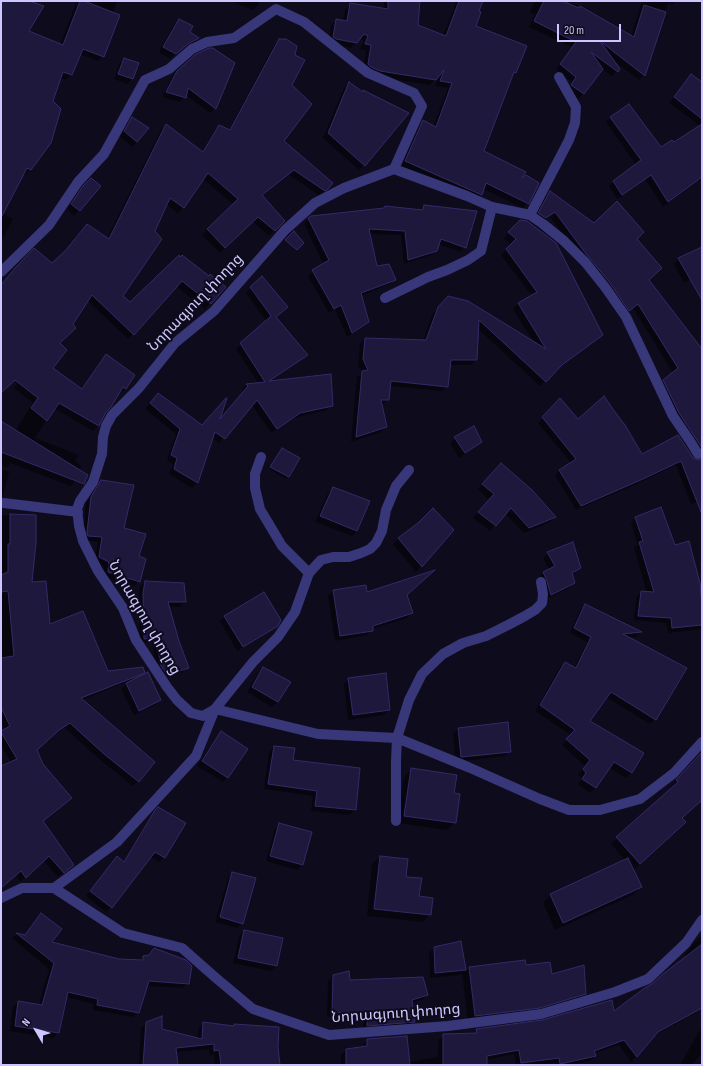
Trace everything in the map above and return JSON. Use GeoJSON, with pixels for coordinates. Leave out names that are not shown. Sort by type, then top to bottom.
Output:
{"type":"FeatureCollection","features":[{"type":"Feature","properties":{"kind":"street"},"geometry":{"type":"LineString","coordinates":[[1,272],[49,225],[78,182],[104,154],[145,80],[170,69],[192,49],[207,42],[234,38],[276,8],[304,22],[368,73],[414,93],[422,106],[394,169],[467,196],[492,207],[530,215],[564,241],[585,262],[626,317],[673,416],[698,454]]}},
{"type":"Feature","properties":{"kind":"street"},"geometry":{"type":"LineString","coordinates":[[530,215],[569,140],[575,123],[576,108],[559,77]]}},
{"type":"Feature","properties":{"kind":"street","name":"Նորագյուղ փողոց"},"geometry":{"type":"LineString","coordinates":[[215,709],[203,716],[191,713],[167,688],[136,640],[123,608],[98,571],[83,542],[78,526],[80,501],[94,482],[102,454],[103,437],[106,426],[112,415],[139,388],[175,343],[214,310],[285,230],[315,203],[344,188],[394,169]]}},
{"type":"Feature","properties":{"kind":"street"},"geometry":{"type":"LineString","coordinates":[[385,298],[468,260],[481,251],[492,207]]}},
{"type":"Feature","properties":{"kind":"street"},"geometry":{"type":"LineString","coordinates":[[261,457],[255,474],[255,488],[260,509],[282,546],[309,573]]}},
{"type":"Feature","properties":{"kind":"street"},"geometry":{"type":"LineString","coordinates":[[1,898],[22,888],[54,888],[117,842],[196,756],[215,709],[253,662],[278,637],[296,612],[309,573],[320,560],[333,557],[349,557],[365,551],[376,543],[382,530],[386,510],[396,486],[409,470]]}},
{"type":"Feature","properties":{"kind":"street"},"geometry":{"type":"LineString","coordinates":[[4,503],[78,512]]}},
{"type":"Feature","properties":{"kind":"street"},"geometry":{"type":"LineString","coordinates":[[396,821],[396,761],[398,738],[409,700],[422,674],[443,654],[463,643],[486,636],[535,610],[542,603],[543,594],[541,582]]}},
{"type":"Feature","properties":{"kind":"street"},"geometry":{"type":"LineString","coordinates":[[215,709],[318,734],[398,738],[569,810],[600,810],[640,799],[674,773],[702,742]]}},
{"type":"Feature","properties":{"kind":"street","name":"Նորագյուղ փողոց"},"geometry":{"type":"LineString","coordinates":[[54,888],[123,933],[182,948],[253,1009],[329,1035],[448,1026],[541,1014],[615,992],[648,979],[686,943],[702,920]]}},
{"type":"Feature","properties":{"kind":"building"},"geometry":{"type":"Polygon","coordinates":[[[1,1],[29,1],[44,6],[29,31],[63,45],[80,1],[84,1],[120,15],[104,57],[83,49],[72,75],[63,72],[53,101],[61,109],[51,143],[31,170],[27,168],[1,218],[1,1]]]}},
{"type":"Feature","properties":{"kind":"building"},"geometry":{"type":"Polygon","coordinates":[[[388,1],[420,1],[418,25],[446,36],[459,1],[483,1],[476,26],[527,46],[516,73],[514,72],[484,151],[526,172],[522,178],[526,175],[539,183],[529,204],[486,183],[482,195],[405,161],[423,120],[436,127],[452,83],[440,81],[444,70],[436,80],[380,71],[368,64],[371,45],[365,44],[368,36],[364,34],[357,43],[336,39],[333,37],[336,19],[347,21],[350,3],[388,9],[388,1]]]}},
{"type":"Feature","properties":{"kind":"building"},"geometry":{"type":"Polygon","coordinates":[[[544,1],[563,1],[579,8],[580,6],[634,37],[644,5],[666,12],[645,76],[600,41],[620,69],[618,72],[591,52],[603,69],[584,94],[571,85],[576,77],[560,64],[576,42],[534,21],[544,1]]]}},
{"type":"Feature","properties":{"kind":"building"},"geometry":{"type":"Polygon","coordinates":[[[179,19],[193,26],[190,32],[199,38],[188,44],[176,54],[163,47],[179,19]]]}},
{"type":"Feature","properties":{"kind":"building"},"geometry":{"type":"Polygon","coordinates":[[[279,39],[286,39],[297,46],[295,55],[305,60],[292,85],[312,104],[284,141],[333,183],[325,191],[294,170],[262,195],[285,221],[275,231],[258,217],[225,248],[207,229],[238,199],[208,173],[184,208],[170,198],[155,231],[162,239],[123,296],[130,302],[179,255],[180,257],[182,255],[209,276],[210,274],[226,287],[211,304],[182,281],[134,335],[92,295],[73,324],[76,328],[60,343],[67,350],[53,368],[82,389],[106,354],[135,375],[126,389],[123,387],[111,407],[106,412],[99,426],[59,403],[47,421],[31,408],[38,398],[15,380],[1,393],[1,285],[34,248],[52,263],[66,250],[87,224],[109,239],[166,124],[203,152],[219,125],[230,130],[279,39]]]}},
{"type":"Feature","properties":{"kind":"building"},"geometry":{"type":"Polygon","coordinates":[[[209,48],[213,48],[235,63],[216,109],[188,88],[186,98],[166,92],[177,71],[196,54],[209,48]]]}},
{"type":"Feature","properties":{"kind":"building"},"geometry":{"type":"Polygon","coordinates":[[[124,58],[139,63],[133,79],[118,74],[124,58]]]}},
{"type":"Feature","properties":{"kind":"building"},"geometry":{"type":"Polygon","coordinates":[[[691,74],[702,82],[702,119],[674,97],[691,74]]]}},
{"type":"Feature","properties":{"kind":"building"},"geometry":{"type":"Polygon","coordinates":[[[349,82],[363,92],[363,90],[409,113],[365,166],[328,133],[349,82]]]}},
{"type":"Feature","properties":{"kind":"building"},"geometry":{"type":"Polygon","coordinates":[[[629,104],[661,147],[672,140],[674,142],[702,124],[702,177],[668,202],[651,175],[622,195],[613,181],[641,160],[610,117],[629,104]]]}},
{"type":"Feature","properties":{"kind":"building"},"geometry":{"type":"Polygon","coordinates":[[[132,117],[149,128],[137,142],[124,131],[132,117]]]}},
{"type":"Feature","properties":{"kind":"building"},"geometry":{"type":"Polygon","coordinates":[[[91,178],[101,186],[80,211],[71,204],[83,186],[91,178]]]}},
{"type":"Feature","properties":{"kind":"building"},"geometry":{"type":"Polygon","coordinates":[[[550,191],[594,223],[617,201],[644,232],[637,239],[662,268],[649,280],[702,349],[702,448],[679,413],[663,380],[678,368],[638,304],[629,311],[610,283],[586,254],[555,212],[546,218],[538,213],[550,191]]]}},
{"type":"Feature","properties":{"kind":"building"},"geometry":{"type":"Polygon","coordinates":[[[424,205],[477,211],[466,248],[441,239],[437,251],[408,260],[405,231],[369,229],[377,266],[389,264],[396,280],[361,293],[369,322],[352,333],[341,305],[334,309],[312,270],[329,260],[308,218],[311,216],[384,208],[385,206],[423,210],[424,205]]]}},
{"type":"Feature","properties":{"kind":"building"},"geometry":{"type":"Polygon","coordinates":[[[520,220],[527,221],[556,243],[603,335],[562,365],[546,382],[479,320],[477,360],[451,360],[448,387],[391,381],[389,400],[381,400],[387,427],[356,437],[362,371],[368,370],[363,359],[365,338],[426,340],[438,307],[448,296],[468,301],[546,349],[518,303],[537,292],[506,249],[516,239],[508,232],[520,220]]]}},
{"type":"Feature","properties":{"kind":"building"},"geometry":{"type":"Polygon","coordinates":[[[294,231],[304,243],[297,250],[285,240],[294,231]]]}},
{"type":"Feature","properties":{"kind":"building"},"geometry":{"type":"Polygon","coordinates":[[[702,247],[702,300],[678,258],[702,247]]]}},
{"type":"Feature","properties":{"kind":"building"},"geometry":{"type":"Polygon","coordinates":[[[262,276],[288,307],[276,317],[308,355],[269,381],[331,374],[333,406],[300,413],[277,429],[257,400],[225,439],[215,432],[198,483],[174,469],[177,458],[171,455],[180,429],[150,403],[158,393],[202,425],[227,398],[220,419],[248,386],[246,384],[265,382],[240,343],[271,316],[250,287],[262,276]]]}},
{"type":"Feature","properties":{"kind":"building"},"geometry":{"type":"Polygon","coordinates":[[[604,396],[625,425],[642,454],[678,435],[693,458],[698,460],[702,459],[702,512],[681,461],[581,506],[559,470],[576,459],[542,417],[560,398],[578,419],[604,396]]]}},
{"type":"Feature","properties":{"kind":"building"},"geometry":{"type":"Polygon","coordinates":[[[1,421],[88,475],[84,484],[1,452],[1,421]]]}},
{"type":"Feature","properties":{"kind":"building"},"geometry":{"type":"Polygon","coordinates":[[[474,426],[482,442],[465,453],[454,437],[474,426]]]}},
{"type":"Feature","properties":{"kind":"building"},"geometry":{"type":"Polygon","coordinates":[[[282,448],[300,458],[289,477],[270,467],[282,448]]]}},
{"type":"Feature","properties":{"kind":"building"},"geometry":{"type":"Polygon","coordinates":[[[501,463],[532,490],[556,517],[529,528],[511,508],[496,526],[478,512],[494,494],[482,484],[501,463]]]}},
{"type":"Feature","properties":{"kind":"building"},"geometry":{"type":"Polygon","coordinates":[[[101,480],[134,485],[124,528],[146,534],[139,556],[146,559],[140,582],[108,572],[109,562],[99,557],[102,537],[88,536],[87,532],[91,497],[101,480]]]}},
{"type":"Feature","properties":{"kind":"building"},"geometry":{"type":"Polygon","coordinates":[[[333,487],[370,501],[357,531],[320,516],[333,487]]]}},
{"type":"Feature","properties":{"kind":"building"},"geometry":{"type":"Polygon","coordinates":[[[661,507],[675,545],[689,541],[701,587],[702,625],[672,628],[671,618],[638,616],[641,591],[654,592],[639,542],[643,541],[635,517],[661,507]]]}},
{"type":"Feature","properties":{"kind":"building"},"geometry":{"type":"Polygon","coordinates":[[[433,508],[454,530],[422,567],[398,538],[418,523],[433,508]]]}},
{"type":"Feature","properties":{"kind":"building"},"geometry":{"type":"Polygon","coordinates":[[[10,514],[36,515],[36,543],[32,582],[46,581],[50,624],[83,611],[108,671],[143,667],[145,673],[81,698],[155,762],[139,782],[104,754],[70,723],[58,731],[37,750],[43,764],[72,798],[43,821],[74,865],[64,873],[49,856],[26,878],[21,871],[1,888],[1,766],[17,759],[1,732],[10,726],[1,707],[1,658],[14,656],[8,591],[1,592],[1,575],[8,572],[10,514]]]}},
{"type":"Feature","properties":{"kind":"building"},"geometry":{"type":"Polygon","coordinates":[[[573,542],[581,568],[572,573],[575,583],[551,595],[543,572],[555,566],[547,552],[573,542]]]}},
{"type":"Feature","properties":{"kind":"building"},"geometry":{"type":"Polygon","coordinates":[[[435,570],[407,595],[413,613],[373,626],[373,631],[340,636],[333,590],[366,585],[367,592],[435,570]]]}},
{"type":"Feature","properties":{"kind":"building"},"geometry":{"type":"Polygon","coordinates":[[[145,581],[184,583],[186,602],[168,602],[179,641],[189,668],[167,675],[161,666],[156,638],[144,639],[143,593],[145,581]]]}},
{"type":"Feature","properties":{"kind":"building"},"geometry":{"type":"Polygon","coordinates":[[[264,592],[281,620],[278,626],[243,647],[224,616],[264,592]]]}},
{"type":"Feature","properties":{"kind":"building"},"geometry":{"type":"Polygon","coordinates":[[[585,604],[642,632],[623,634],[687,668],[656,720],[611,692],[590,721],[644,753],[632,773],[614,762],[596,788],[582,779],[586,773],[583,769],[590,760],[566,739],[575,730],[540,705],[565,662],[576,668],[591,637],[574,628],[585,604]]]}},
{"type":"Feature","properties":{"kind":"building"},"geometry":{"type":"Polygon","coordinates":[[[263,667],[291,682],[278,702],[252,687],[263,667]]]}},
{"type":"Feature","properties":{"kind":"building"},"geometry":{"type":"Polygon","coordinates":[[[148,672],[161,700],[139,711],[126,683],[148,672]]]}},
{"type":"Feature","properties":{"kind":"building"},"geometry":{"type":"Polygon","coordinates":[[[386,673],[390,710],[353,715],[348,678],[386,673]]]}},
{"type":"Feature","properties":{"kind":"building"},"geometry":{"type":"Polygon","coordinates":[[[508,722],[511,752],[461,757],[458,728],[508,722]]]}},
{"type":"Feature","properties":{"kind":"building"},"geometry":{"type":"Polygon","coordinates":[[[221,731],[248,749],[228,778],[202,761],[221,731]]]}},
{"type":"Feature","properties":{"kind":"building"},"geometry":{"type":"Polygon","coordinates":[[[274,746],[295,748],[293,760],[360,768],[356,810],[315,806],[317,791],[268,784],[274,746]]]}},
{"type":"Feature","properties":{"kind":"building"},"geometry":{"type":"Polygon","coordinates":[[[702,752],[702,800],[682,818],[686,822],[640,864],[616,837],[678,782],[676,780],[702,752]]]}},
{"type":"Feature","properties":{"kind":"building"},"geometry":{"type":"Polygon","coordinates":[[[411,768],[457,775],[454,793],[460,794],[456,823],[404,816],[411,768]]]}},
{"type":"Feature","properties":{"kind":"building"},"geometry":{"type":"Polygon","coordinates":[[[158,807],[186,823],[165,858],[155,852],[112,908],[90,891],[117,856],[124,862],[158,807]]]}},
{"type":"Feature","properties":{"kind":"building"},"geometry":{"type":"Polygon","coordinates":[[[279,823],[312,832],[303,865],[270,856],[279,823]]]}},
{"type":"Feature","properties":{"kind":"building"},"geometry":{"type":"Polygon","coordinates":[[[380,856],[408,859],[406,877],[422,878],[419,896],[433,898],[431,915],[374,909],[380,856]]]}},
{"type":"Feature","properties":{"kind":"building"},"geometry":{"type":"Polygon","coordinates":[[[628,858],[642,887],[563,923],[550,894],[628,858]]]}},
{"type":"Feature","properties":{"kind":"building"},"geometry":{"type":"Polygon","coordinates":[[[232,872],[256,878],[243,924],[220,917],[232,872]]]}},
{"type":"Feature","properties":{"kind":"building"},"geometry":{"type":"Polygon","coordinates":[[[41,913],[62,929],[52,942],[119,959],[143,960],[143,956],[149,955],[154,948],[186,960],[192,966],[189,984],[149,981],[139,1013],[97,1005],[98,999],[68,992],[59,1033],[15,1026],[18,1001],[42,1005],[54,963],[16,933],[25,935],[41,913]]]}},
{"type":"Feature","properties":{"kind":"building"},"geometry":{"type":"Polygon","coordinates":[[[244,930],[283,938],[277,966],[238,958],[244,930]]]}},
{"type":"Feature","properties":{"kind":"building"},"geometry":{"type":"Polygon","coordinates":[[[461,941],[466,970],[435,973],[434,947],[461,941]]]}},
{"type":"Feature","properties":{"kind":"building"},"geometry":{"type":"Polygon","coordinates":[[[702,944],[702,1008],[658,1032],[637,1057],[624,1040],[594,1051],[596,1056],[560,1064],[559,1058],[521,1063],[519,1050],[487,1056],[487,1065],[443,1065],[443,1034],[477,1033],[476,1029],[542,1020],[612,1000],[614,1011],[652,984],[702,944]]]}},
{"type":"Feature","properties":{"kind":"building"},"geometry":{"type":"Polygon","coordinates":[[[525,960],[526,965],[550,962],[552,974],[584,965],[586,994],[540,1008],[475,1016],[469,967],[525,960]]]}},
{"type":"Feature","properties":{"kind":"building"},"geometry":{"type":"Polygon","coordinates":[[[349,971],[350,980],[423,977],[428,995],[412,1000],[415,1022],[367,1026],[368,1012],[332,1013],[333,975],[349,971]]]}},
{"type":"Feature","properties":{"kind":"building"},"geometry":{"type":"Polygon","coordinates":[[[162,1016],[162,1029],[202,1039],[203,1022],[234,1026],[234,1024],[279,1027],[278,1047],[280,1065],[221,1065],[219,1050],[214,1051],[214,1044],[176,1048],[178,1065],[143,1065],[146,1022],[162,1016]]]}},
{"type":"Feature","properties":{"kind":"building"},"geometry":{"type":"Polygon","coordinates":[[[407,1036],[410,1065],[346,1065],[346,1049],[367,1046],[367,1039],[407,1036]]]}}]}
